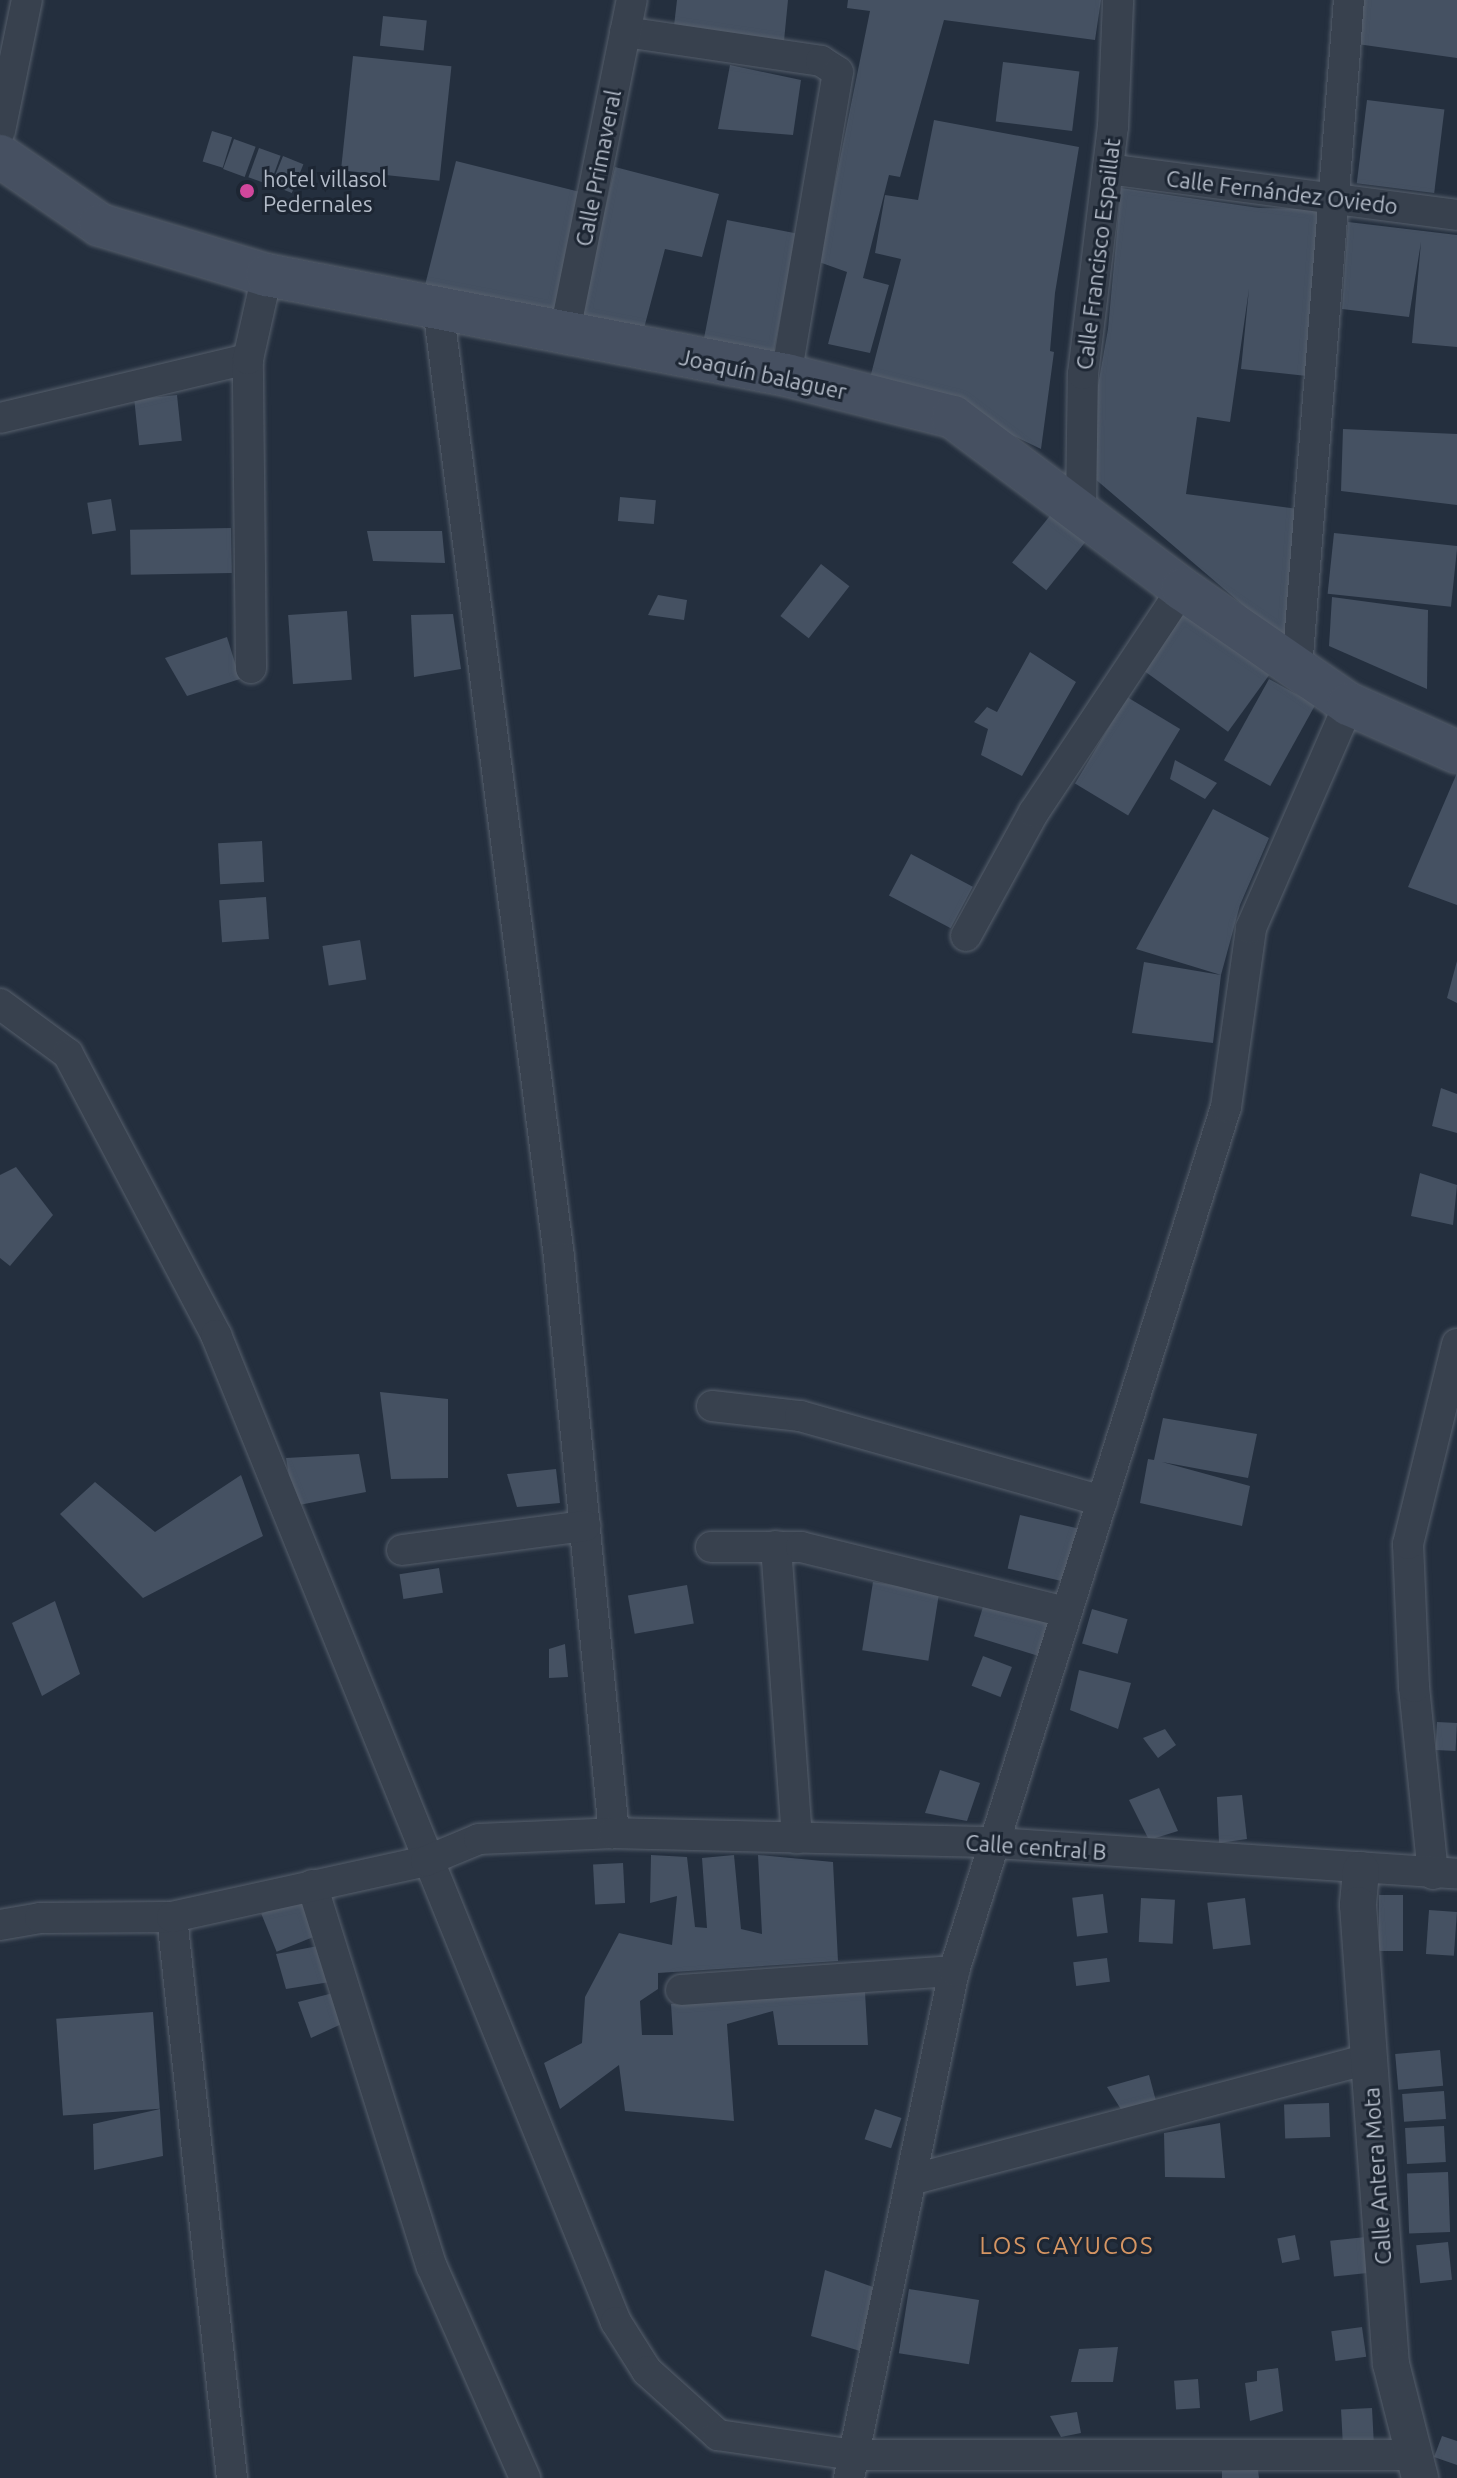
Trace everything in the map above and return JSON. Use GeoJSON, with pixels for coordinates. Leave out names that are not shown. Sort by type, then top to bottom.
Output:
{"type":"FeatureCollection","features":[{"type":"Feature","properties":{"kind":"main road","name":"Joaquín balaguer"},"geometry":{"type":"LineString","coordinates":[[0,156],[100,225],[267,275],[438,307],[564,336],[786,375],[953,417],[1081,509],[1182,589],[1349,704],[1457,752]]}},
{"type":"Feature","properties":{"kind":"street"},"geometry":{"type":"LineString","coordinates":[[0,131],[27,0]]}},
{"type":"Feature","properties":{"kind":"street","name":"Calle Primaveral"},"geometry":{"type":"LineString","coordinates":[[564,336],[632,0]]}},
{"type":"Feature","properties":{"kind":"street","name":"Calle Francisco Espaillat"},"geometry":{"type":"LineString","coordinates":[[1081,509],[1083,374],[1108,169],[1118,0]]}},
{"type":"Feature","properties":{"kind":"street"},"geometry":{"type":"LineString","coordinates":[[1297,669],[1349,0]]}},
{"type":"Feature","properties":{"kind":"street"},"geometry":{"type":"LineString","coordinates":[[625,32],[821,61],[838,72],[786,375]]}},
{"type":"Feature","properties":{"kind":"street","name":"Calle Fernández Oviedo"},"geometry":{"type":"LineString","coordinates":[[1108,169],[1457,215]]}},
{"type":"Feature","properties":{"kind":"street"},"geometry":{"type":"LineString","coordinates":[[251,668],[248,359],[267,275]]}},
{"type":"Feature","properties":{"kind":"street"},"geometry":{"type":"LineString","coordinates":[[438,307],[559,1257],[614,1833]]}},
{"type":"Feature","properties":{"kind":"street"},"geometry":{"type":"LineString","coordinates":[[0,418],[248,359]]}},
{"type":"Feature","properties":{"kind":"street"},"geometry":{"type":"LineString","coordinates":[[966,936],[1034,812],[1182,589]]}},
{"type":"Feature","properties":{"kind":"street"},"geometry":{"type":"LineString","coordinates":[[852,2467],[954,1971],[1226,1107],[1251,928],[1349,704]]}},
{"type":"Feature","properties":{"kind":"street"},"geometry":{"type":"LineString","coordinates":[[0,1004],[68,1054],[216,1335],[426,1861],[616,2322],[647,2371],[718,2435],[852,2467],[1415,2466]]}},
{"type":"Feature","properties":{"kind":"street"},"geometry":{"type":"LineString","coordinates":[[1445,1874],[1414,1687],[1408,1544],[1457,1344]]}},
{"type":"Feature","properties":{"kind":"street"},"geometry":{"type":"LineString","coordinates":[[712,1406],[800,1416],[1102,1501]]}},
{"type":"Feature","properties":{"kind":"street"},"geometry":{"type":"LineString","coordinates":[[402,1550],[585,1526]]}},
{"type":"Feature","properties":{"kind":"street"},"geometry":{"type":"LineString","coordinates":[[776,1546],[797,1838]]}},
{"type":"Feature","properties":{"kind":"street"},"geometry":{"type":"LineString","coordinates":[[711,1547],[801,1547],[1066,1612]]}},
{"type":"Feature","properties":{"kind":"street","name":"Calle central B"},"geometry":{"type":"LineString","coordinates":[[0,1925],[40,1918],[172,1917],[426,1861],[479,1839],[614,1833],[981,1842],[1445,1874]]}},
{"type":"Feature","properties":{"kind":"street","name":"Calle Antera Mota"},"geometry":{"type":"LineString","coordinates":[[1361,1870],[1358,1905],[1391,2364],[1415,2466]]}},
{"type":"Feature","properties":{"kind":"street"},"geometry":{"type":"LineString","coordinates":[[312,1885],[432,2267],[525,2478]]}},
{"type":"Feature","properties":{"kind":"street"},"geometry":{"type":"LineString","coordinates":[[172,1917],[232,2478]]}},
{"type":"Feature","properties":{"kind":"street"},"geometry":{"type":"LineString","coordinates":[[681,1990],[954,1971]]}},
{"type":"Feature","properties":{"kind":"street"},"geometry":{"type":"LineString","coordinates":[[911,2180],[1369,2059]]}},
{"type":"Feature","properties":{"kind":"building"},"geometry":{"type":"Polygon","coordinates":[[[677,0],[788,0],[784,41],[674,26],[677,0]]]}},
{"type":"Feature","properties":{"kind":"building"},"geometry":{"type":"Polygon","coordinates":[[[848,0],[1101,0],[1095,40],[944,20],[900,177],[889,175],[863,278],[889,285],[870,353],[828,344],[847,272],[819,262],[870,11],[847,8],[848,0]]]}},
{"type":"Feature","properties":{"kind":"building"},"geometry":{"type":"Polygon","coordinates":[[[1361,0],[1457,0],[1457,58],[1357,44],[1361,0]]]}},
{"type":"Feature","properties":{"kind":"building"},"geometry":{"type":"Polygon","coordinates":[[[383,16],[427,21],[424,50],[380,46],[383,16]]]}},
{"type":"Feature","properties":{"kind":"building"},"geometry":{"type":"Polygon","coordinates":[[[353,56],[451,66],[439,181],[341,170],[353,56]]]}},
{"type":"Feature","properties":{"kind":"building"},"geometry":{"type":"Polygon","coordinates":[[[1003,62],[1079,71],[1072,131],[996,122],[1003,62]]]}},
{"type":"Feature","properties":{"kind":"building"},"geometry":{"type":"Polygon","coordinates":[[[730,65],[801,80],[793,135],[718,129],[730,65]]]}},
{"type":"Feature","properties":{"kind":"building"},"geometry":{"type":"Polygon","coordinates":[[[1367,100],[1444,110],[1434,193],[1357,183],[1367,100]]]}},
{"type":"Feature","properties":{"kind":"building"},"geometry":{"type":"Polygon","coordinates":[[[934,120],[1079,147],[1055,293],[1050,351],[1054,352],[1041,449],[919,390],[870,378],[901,259],[875,253],[885,195],[918,200],[934,120]]]}},
{"type":"Feature","properties":{"kind":"building"},"geometry":{"type":"Polygon","coordinates":[[[212,131],[232,137],[223,168],[203,162],[212,131]]]}},
{"type":"Feature","properties":{"kind":"building"},"geometry":{"type":"Polygon","coordinates":[[[234,139],[256,147],[245,177],[223,169],[234,139]]]}},
{"type":"Feature","properties":{"kind":"building"},"geometry":{"type":"Polygon","coordinates":[[[259,148],[281,156],[270,185],[248,177],[259,148]]]}},
{"type":"Feature","properties":{"kind":"building"},"geometry":{"type":"Polygon","coordinates":[[[283,156],[303,164],[292,193],[271,185],[283,156]]]}},
{"type":"Feature","properties":{"kind":"building"},"geometry":{"type":"Polygon","coordinates":[[[456,161],[584,193],[551,326],[423,294],[456,161]]]}},
{"type":"Feature","properties":{"kind":"building"},"geometry":{"type":"Polygon","coordinates":[[[615,167],[719,194],[702,257],[665,249],[643,332],[579,318],[615,167]]]}},
{"type":"Feature","properties":{"kind":"building"},"geometry":{"type":"Polygon","coordinates":[[[1121,188],[1259,208],[1320,209],[1307,376],[1241,369],[1249,289],[1230,422],[1197,417],[1186,494],[1298,509],[1285,641],[1094,478],[1095,402],[1108,329],[1121,188]]]}},
{"type":"Feature","properties":{"kind":"building"},"geometry":{"type":"Polygon","coordinates":[[[727,220],[797,234],[772,361],[702,348],[727,220]]]}},
{"type":"Feature","properties":{"kind":"building"},"geometry":{"type":"Polygon","coordinates":[[[1348,222],[1457,235],[1457,347],[1412,343],[1421,242],[1409,317],[1342,309],[1348,222]]]}},
{"type":"Feature","properties":{"kind":"building"},"geometry":{"type":"Polygon","coordinates":[[[177,395],[182,441],[139,445],[134,399],[177,395]]]}},
{"type":"Feature","properties":{"kind":"building"},"geometry":{"type":"Polygon","coordinates":[[[1343,429],[1457,434],[1457,505],[1341,491],[1343,429]]]}},
{"type":"Feature","properties":{"kind":"building"},"geometry":{"type":"Polygon","coordinates":[[[620,497],[656,500],[654,524],[618,521],[620,497]]]}},
{"type":"Feature","properties":{"kind":"building"},"geometry":{"type":"Polygon","coordinates":[[[111,499],[116,531],[92,534],[87,503],[111,499]]]}},
{"type":"Feature","properties":{"kind":"building"},"geometry":{"type":"Polygon","coordinates":[[[1053,512],[1087,540],[1046,590],[1012,563],[1053,512]]]}},
{"type":"Feature","properties":{"kind":"building"},"geometry":{"type":"Polygon","coordinates":[[[231,528],[232,573],[131,575],[130,530],[231,528]]]}},
{"type":"Feature","properties":{"kind":"building"},"geometry":{"type":"Polygon","coordinates":[[[367,531],[442,531],[445,563],[373,561],[367,531]]]}},
{"type":"Feature","properties":{"kind":"building"},"geometry":{"type":"Polygon","coordinates":[[[1334,533],[1457,546],[1451,607],[1328,594],[1334,533]]]}},
{"type":"Feature","properties":{"kind":"building"},"geometry":{"type":"Polygon","coordinates":[[[821,564],[849,586],[809,638],[780,616],[821,564]]]}},
{"type":"Feature","properties":{"kind":"building"},"geometry":{"type":"Polygon","coordinates":[[[658,595],[687,600],[684,620],[648,615],[658,595]]]}},
{"type":"Feature","properties":{"kind":"building"},"geometry":{"type":"Polygon","coordinates":[[[1332,597],[1428,610],[1427,689],[1329,646],[1332,597]]]}},
{"type":"Feature","properties":{"kind":"building"},"geometry":{"type":"Polygon","coordinates":[[[347,611],[352,680],[293,684],[288,615],[347,611]]]}},
{"type":"Feature","properties":{"kind":"building"},"geometry":{"type":"Polygon","coordinates":[[[1181,611],[1269,675],[1228,732],[1140,668],[1181,611]]]}},
{"type":"Feature","properties":{"kind":"building"},"geometry":{"type":"Polygon","coordinates":[[[453,614],[461,669],[414,677],[411,615],[453,614]]]}},
{"type":"Feature","properties":{"kind":"building"},"geometry":{"type":"Polygon","coordinates":[[[227,637],[240,679],[187,696],[165,658],[227,637]]]}},
{"type":"Feature","properties":{"kind":"building"},"geometry":{"type":"Polygon","coordinates":[[[1030,652],[1076,682],[1022,776],[981,755],[988,729],[974,722],[987,707],[997,712],[1030,652]]]}},
{"type":"Feature","properties":{"kind":"building"},"geometry":{"type":"Polygon","coordinates":[[[1269,679],[1315,705],[1270,786],[1224,760],[1269,679]]]}},
{"type":"Feature","properties":{"kind":"building"},"geometry":{"type":"Polygon","coordinates":[[[1127,697],[1180,729],[1128,816],[1075,784],[1127,697]]]}},
{"type":"Feature","properties":{"kind":"building"},"geometry":{"type":"Polygon","coordinates":[[[1175,760],[1217,783],[1205,799],[1170,779],[1175,760]]]}},
{"type":"Feature","properties":{"kind":"building"},"geometry":{"type":"Polygon","coordinates":[[[1457,773],[1457,905],[1408,887],[1457,773]]]}},
{"type":"Feature","properties":{"kind":"building"},"geometry":{"type":"Polygon","coordinates":[[[1213,809],[1269,838],[1240,905],[1221,975],[1136,949],[1213,809]]]}},
{"type":"Feature","properties":{"kind":"building"},"geometry":{"type":"Polygon","coordinates":[[[262,841],[264,882],[220,884],[218,843],[262,841]]]}},
{"type":"Feature","properties":{"kind":"building"},"geometry":{"type":"Polygon","coordinates":[[[911,854],[973,887],[951,928],[889,895],[911,854]]]}},
{"type":"Feature","properties":{"kind":"building"},"geometry":{"type":"Polygon","coordinates":[[[266,897],[269,939],[222,942],[219,900],[266,897]]]}},
{"type":"Feature","properties":{"kind":"building"},"geometry":{"type":"Polygon","coordinates":[[[360,940],[366,980],[329,985],[322,946],[360,940]]]}},
{"type":"Feature","properties":{"kind":"building"},"geometry":{"type":"Polygon","coordinates":[[[1457,961],[1457,1003],[1447,998],[1457,961]]]}},
{"type":"Feature","properties":{"kind":"building"},"geometry":{"type":"Polygon","coordinates":[[[1144,962],[1221,975],[1213,1043],[1132,1033],[1144,962]]]}},
{"type":"Feature","properties":{"kind":"building"},"geometry":{"type":"Polygon","coordinates":[[[1441,1088],[1457,1094],[1457,1133],[1432,1126],[1441,1088]]]}},
{"type":"Feature","properties":{"kind":"building"},"geometry":{"type":"Polygon","coordinates":[[[16,1167],[53,1215],[10,1266],[0,1258],[0,1175],[16,1167]]]}},
{"type":"Feature","properties":{"kind":"building"},"geometry":{"type":"Polygon","coordinates":[[[1420,1173],[1457,1185],[1453,1225],[1411,1216],[1420,1173]]]}},
{"type":"Feature","properties":{"kind":"building"},"geometry":{"type":"Polygon","coordinates":[[[380,1392],[448,1399],[448,1478],[391,1479],[380,1392]]]}},
{"type":"Feature","properties":{"kind":"building"},"geometry":{"type":"Polygon","coordinates":[[[1163,1418],[1257,1434],[1248,1478],[1162,1462],[1250,1486],[1242,1526],[1140,1503],[1148,1459],[1154,1460],[1163,1418]]]}},
{"type":"Feature","properties":{"kind":"building"},"geometry":{"type":"Polygon","coordinates":[[[359,1454],[366,1492],[294,1506],[286,1458],[359,1454]]]}},
{"type":"Feature","properties":{"kind":"building"},"geometry":{"type":"Polygon","coordinates":[[[556,1469],[560,1503],[517,1507],[507,1474],[556,1469]]]}},
{"type":"Feature","properties":{"kind":"building"},"geometry":{"type":"Polygon","coordinates":[[[241,1475],[263,1536],[143,1598],[60,1514],[95,1482],[155,1532],[241,1475]]]}},
{"type":"Feature","properties":{"kind":"building"},"geometry":{"type":"Polygon","coordinates":[[[1020,1515],[1081,1529],[1069,1583],[1008,1569],[1020,1515]]]}},
{"type":"Feature","properties":{"kind":"building"},"geometry":{"type":"Polygon","coordinates":[[[439,1568],[443,1593],[403,1599],[399,1574],[439,1568]]]}},
{"type":"Feature","properties":{"kind":"building"},"geometry":{"type":"Polygon","coordinates":[[[873,1582],[939,1592],[928,1661],[862,1650],[873,1582]]]}},
{"type":"Feature","properties":{"kind":"building"},"geometry":{"type":"Polygon","coordinates":[[[687,1585],[694,1623],[635,1634],[628,1595],[687,1585]]]}},
{"type":"Feature","properties":{"kind":"building"},"geometry":{"type":"Polygon","coordinates":[[[986,1597],[1053,1617],[1041,1657],[974,1636],[986,1597]]]}},
{"type":"Feature","properties":{"kind":"building"},"geometry":{"type":"Polygon","coordinates":[[[55,1601],[80,1674],[42,1696],[12,1623],[55,1601]]]}},
{"type":"Feature","properties":{"kind":"building"},"geometry":{"type":"Polygon","coordinates":[[[1092,1609],[1128,1619],[1118,1654],[1082,1644],[1092,1609]]]}},
{"type":"Feature","properties":{"kind":"building"},"geometry":{"type":"Polygon","coordinates":[[[565,1644],[568,1677],[549,1678],[549,1649],[565,1644]]]}},
{"type":"Feature","properties":{"kind":"building"},"geometry":{"type":"Polygon","coordinates":[[[983,1656],[1012,1667],[1000,1697],[972,1686],[983,1656]]]}},
{"type":"Feature","properties":{"kind":"building"},"geometry":{"type":"Polygon","coordinates":[[[1079,1670],[1131,1683],[1118,1729],[1070,1710],[1079,1670]]]}},
{"type":"Feature","properties":{"kind":"building"},"geometry":{"type":"Polygon","coordinates":[[[1437,1722],[1457,1723],[1456,1751],[1436,1750],[1437,1722]]]}},
{"type":"Feature","properties":{"kind":"building"},"geometry":{"type":"Polygon","coordinates":[[[1165,1729],[1176,1745],[1158,1758],[1143,1738],[1165,1729]]]}},
{"type":"Feature","properties":{"kind":"building"},"geometry":{"type":"Polygon","coordinates":[[[940,1770],[980,1783],[967,1821],[925,1813],[940,1770]]]}},
{"type":"Feature","properties":{"kind":"building"},"geometry":{"type":"Polygon","coordinates":[[[1159,1788],[1178,1831],[1149,1840],[1129,1800],[1159,1788]]]}},
{"type":"Feature","properties":{"kind":"building"},"geometry":{"type":"Polygon","coordinates":[[[1242,1795],[1247,1839],[1219,1843],[1217,1797],[1242,1795]]]}},
{"type":"Feature","properties":{"kind":"building"},"geometry":{"type":"Polygon","coordinates":[[[651,1855],[687,1857],[695,1927],[707,1928],[702,1858],[734,1855],[741,1929],[762,1934],[758,1855],[833,1862],[838,1961],[658,1973],[658,1989],[640,2001],[642,2035],[673,2035],[671,2004],[865,1992],[868,2045],[778,2045],[773,2011],[727,2024],[734,2121],[625,2111],[619,2065],[560,2109],[544,2063],[582,2043],[585,1997],[619,1933],[672,1945],[677,1896],[650,1903],[651,1855]]]}},
{"type":"Feature","properties":{"kind":"building"},"geometry":{"type":"Polygon","coordinates":[[[623,1863],[625,1903],[595,1905],[593,1865],[623,1863]]]}},
{"type":"Feature","properties":{"kind":"building"},"geometry":{"type":"Polygon","coordinates":[[[1103,1894],[1108,1933],[1077,1936],[1072,1898],[1103,1894]]]}},
{"type":"Feature","properties":{"kind":"building"},"geometry":{"type":"Polygon","coordinates":[[[1379,1895],[1403,1895],[1403,1951],[1379,1951],[1379,1895]]]}},
{"type":"Feature","properties":{"kind":"building"},"geometry":{"type":"Polygon","coordinates":[[[303,1897],[318,1935],[277,1952],[261,1914],[303,1897]]]}},
{"type":"Feature","properties":{"kind":"building"},"geometry":{"type":"Polygon","coordinates":[[[1141,1898],[1175,1900],[1173,1944],[1139,1942],[1141,1898]]]}},
{"type":"Feature","properties":{"kind":"building"},"geometry":{"type":"Polygon","coordinates":[[[1245,1898],[1251,1945],[1213,1949],[1207,1903],[1245,1898]]]}},
{"type":"Feature","properties":{"kind":"building"},"geometry":{"type":"Polygon","coordinates":[[[1429,1910],[1457,1912],[1454,1956],[1426,1954],[1429,1910]]]}},
{"type":"Feature","properties":{"kind":"building"},"geometry":{"type":"Polygon","coordinates":[[[318,1946],[330,1982],[286,1989],[276,1954],[318,1946]]]}},
{"type":"Feature","properties":{"kind":"building"},"geometry":{"type":"Polygon","coordinates":[[[1107,1958],[1110,1982],[1076,1986],[1073,1962],[1107,1958]]]}},
{"type":"Feature","properties":{"kind":"building"},"geometry":{"type":"Polygon","coordinates":[[[337,1992],[346,2022],[311,2038],[298,2002],[337,1992]]]}},
{"type":"Feature","properties":{"kind":"building"},"geometry":{"type":"Polygon","coordinates":[[[153,2012],[160,2109],[63,2116],[56,2019],[153,2012]]]}},
{"type":"Feature","properties":{"kind":"building"},"geometry":{"type":"Polygon","coordinates":[[[1440,2050],[1443,2086],[1398,2090],[1395,2054],[1440,2050]]]}},
{"type":"Feature","properties":{"kind":"building"},"geometry":{"type":"Polygon","coordinates":[[[1149,2075],[1156,2101],[1122,2111],[1107,2087],[1149,2075]]]}},
{"type":"Feature","properties":{"kind":"building"},"geometry":{"type":"Polygon","coordinates":[[[1444,2091],[1446,2119],[1404,2122],[1402,2094],[1444,2091]]]}},
{"type":"Feature","properties":{"kind":"building"},"geometry":{"type":"Polygon","coordinates":[[[1329,2103],[1330,2137],[1285,2139],[1284,2105],[1329,2103]]]}},
{"type":"Feature","properties":{"kind":"building"},"geometry":{"type":"Polygon","coordinates":[[[160,2109],[163,2156],[94,2170],[93,2124],[160,2109]]]}},
{"type":"Feature","properties":{"kind":"building"},"geometry":{"type":"Polygon","coordinates":[[[875,2109],[901,2118],[891,2148],[865,2139],[875,2109]]]}},
{"type":"Feature","properties":{"kind":"building"},"geometry":{"type":"Polygon","coordinates":[[[1220,2123],[1225,2178],[1165,2177],[1164,2133],[1220,2123]]]}},
{"type":"Feature","properties":{"kind":"building"},"geometry":{"type":"Polygon","coordinates":[[[1444,2126],[1446,2162],[1407,2164],[1405,2128],[1444,2126]]]}},
{"type":"Feature","properties":{"kind":"building"},"geometry":{"type":"Polygon","coordinates":[[[1448,2172],[1450,2232],[1409,2233],[1407,2173],[1448,2172]]]}},
{"type":"Feature","properties":{"kind":"building"},"geometry":{"type":"Polygon","coordinates":[[[1295,2235],[1300,2260],[1282,2263],[1277,2238],[1295,2235]]]}},
{"type":"Feature","properties":{"kind":"building"},"geometry":{"type":"Polygon","coordinates":[[[1366,2237],[1370,2273],[1334,2277],[1330,2241],[1366,2237]]]}},
{"type":"Feature","properties":{"kind":"building"},"geometry":{"type":"Polygon","coordinates":[[[1448,2242],[1452,2280],[1420,2283],[1416,2245],[1448,2242]]]}},
{"type":"Feature","properties":{"kind":"building"},"geometry":{"type":"Polygon","coordinates":[[[825,2270],[873,2287],[860,2351],[811,2336],[825,2270]]]}},
{"type":"Feature","properties":{"kind":"building"},"geometry":{"type":"Polygon","coordinates":[[[909,2289],[979,2300],[969,2364],[899,2353],[909,2289]]]}},
{"type":"Feature","properties":{"kind":"building"},"geometry":{"type":"Polygon","coordinates":[[[1362,2327],[1366,2357],[1335,2361],[1331,2331],[1362,2327]]]}},
{"type":"Feature","properties":{"kind":"building"},"geometry":{"type":"Polygon","coordinates":[[[1118,2347],[1113,2382],[1071,2382],[1079,2349],[1118,2347]]]}},
{"type":"Feature","properties":{"kind":"building"},"geometry":{"type":"Polygon","coordinates":[[[1278,2368],[1283,2411],[1250,2421],[1245,2383],[1257,2381],[1257,2371],[1278,2368]]]}},
{"type":"Feature","properties":{"kind":"building"},"geometry":{"type":"Polygon","coordinates":[[[1198,2379],[1200,2408],[1176,2410],[1174,2381],[1198,2379]]]}},
{"type":"Feature","properties":{"kind":"building"},"geometry":{"type":"Polygon","coordinates":[[[1372,2408],[1374,2446],[1343,2448],[1341,2410],[1372,2408]]]}},
{"type":"Feature","properties":{"kind":"building"},"geometry":{"type":"Polygon","coordinates":[[[1077,2412],[1081,2433],[1061,2437],[1050,2416],[1077,2412]]]}},
{"type":"Feature","properties":{"kind":"building"},"geometry":{"type":"Polygon","coordinates":[[[1442,2436],[1457,2441],[1457,2465],[1434,2457],[1442,2436]]]}},
{"type":"Feature","properties":{"kind":"building"},"geometry":{"type":"Polygon","coordinates":[[[1258,2470],[1259,2478],[1222,2478],[1222,2471],[1258,2470]]]}},
{"type":"Feature","properties":{"kind":"place","name":"hotel villasol Pedernales"},"geometry":{"type":"Point","coordinates":[247,191]}},
{"type":"Feature","properties":{"kind":"district","name":"LOS CAYUCOS"},"geometry":{"type":"Point","coordinates":[1067,2246]}}]}
